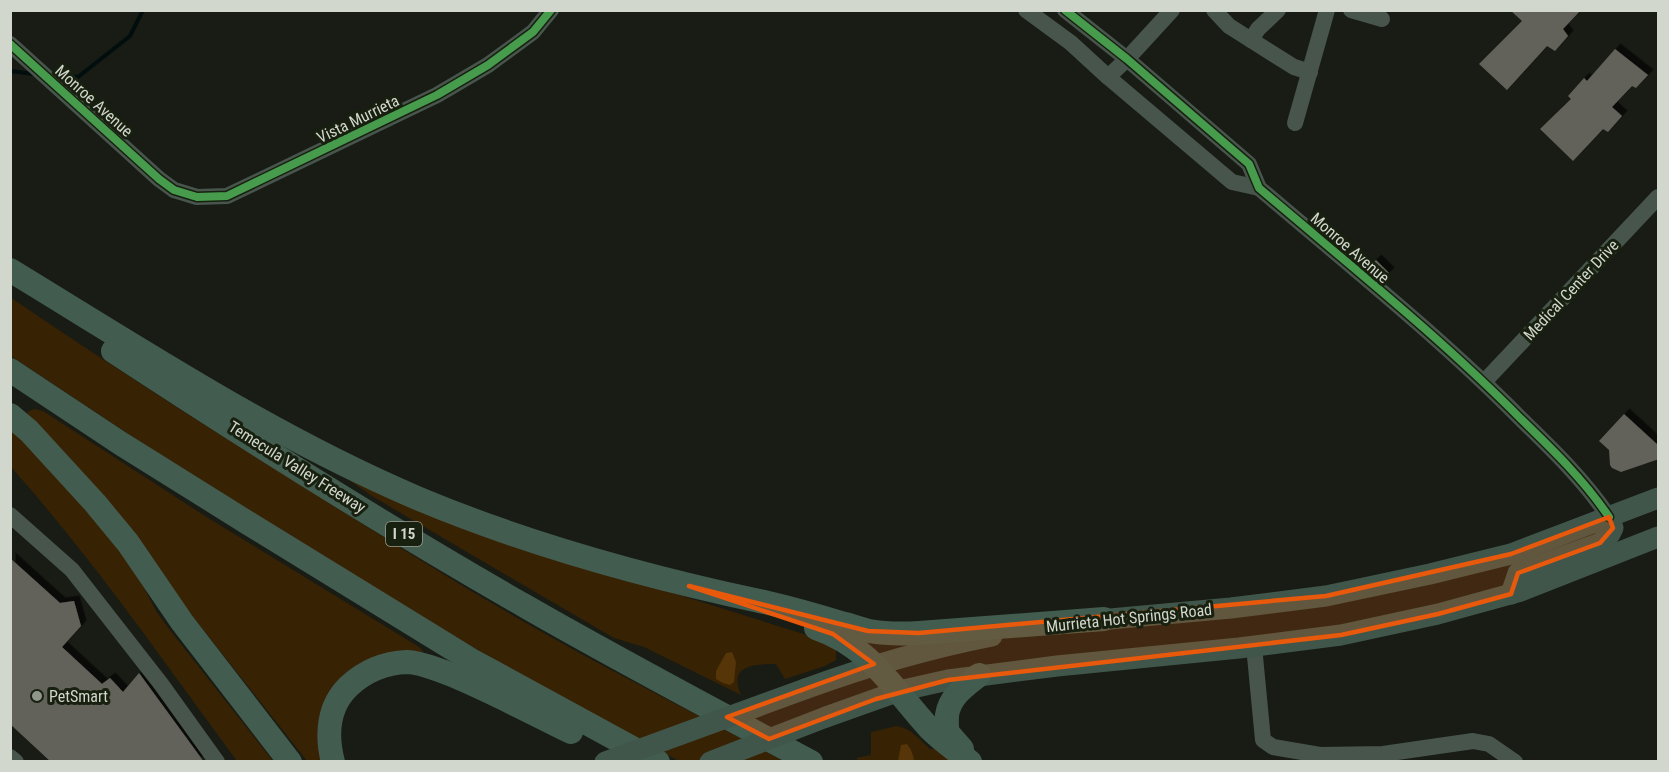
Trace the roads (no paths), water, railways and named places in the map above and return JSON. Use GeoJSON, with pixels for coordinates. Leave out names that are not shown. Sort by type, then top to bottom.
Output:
{"type":"FeatureCollection","features":[{"type":"Feature","properties":{"kind":"highway"},"geometry":{"type":"LineString","coordinates":[[10,270],[257,419],[354,469],[418,498],[559,549],[689,586],[833,634],[874,664],[932,730],[972,762]]}},
{"type":"Feature","properties":{"kind":"highway","name":"Temecula Valley Freeway"},"geometry":{"type":"LineString","coordinates":[[10,282],[264,448],[524,606],[811,762]]}},
{"type":"Feature","properties":{"kind":"highway"},"geometry":{"type":"LineString","coordinates":[[10,370],[189,486],[471,660],[658,762]]}},
{"type":"Feature","properties":{"kind":"highway"},"geometry":{"type":"LineString","coordinates":[[10,416],[29,431],[128,543],[182,622],[290,762]]}},
{"type":"Feature","properties":{"kind":"highway"},"geometry":{"type":"LineString","coordinates":[[689,586],[783,606],[868,631],[896,634],[1104,619]]}},
{"type":"Feature","properties":{"kind":"highway"},"geometry":{"type":"LineString","coordinates":[[333,762],[328,742],[329,724],[343,691],[357,678],[371,670],[409,662],[429,667],[472,684],[632,762]]}},
{"type":"Feature","properties":{"kind":"highway"},"geometry":{"type":"LineString","coordinates":[[972,762],[948,732],[947,720],[948,708],[954,697],[979,675]]}},
{"type":"Feature","properties":{"kind":"main road","name":"Murrieta Hot Springs Road"},"geometry":{"type":"LineString","coordinates":[[605,762],[874,664],[950,644],[1104,619],[1231,608],[1326,596],[1511,554],[1659,498]]}},
{"type":"Feature","properties":{"kind":"main road"},"geometry":{"type":"LineString","coordinates":[[1511,594],[1518,573],[1600,543],[1613,528],[1610,517]]}},
{"type":"Feature","properties":{"kind":"main road"},"geometry":{"type":"LineString","coordinates":[[710,762],[899,691],[979,675],[1341,635],[1438,614],[1511,594],[1659,537]]}},
{"type":"Feature","properties":{"kind":"street","name":"Vista Murrieta"},"geometry":{"type":"LineString","coordinates":[[159,178],[174,190],[197,198],[226,196],[437,95],[488,65],[533,32],[551,10]]}},
{"type":"Feature","properties":{"kind":"street","name":"Monroe Avenue"},"geometry":{"type":"LineString","coordinates":[[1026,10],[1071,43],[1232,182],[1259,188]]}},
{"type":"Feature","properties":{"kind":"street","name":"Monroe Avenue"},"geometry":{"type":"LineString","coordinates":[[1065,10],[1127,58],[1249,164],[1259,188],[1485,382],[1566,463],[1610,517]]}},
{"type":"Feature","properties":{"kind":"street"},"geometry":{"type":"LineString","coordinates":[[1108,76],[1172,10]]}},
{"type":"Feature","properties":{"kind":"street"},"geometry":{"type":"LineString","coordinates":[[1214,10],[1229,26],[1294,68],[1310,72]]}},
{"type":"Feature","properties":{"kind":"street"},"geometry":{"type":"LineString","coordinates":[[1251,40],[1258,29],[1278,10]]}},
{"type":"Feature","properties":{"kind":"street"},"geometry":{"type":"LineString","coordinates":[[1295,123],[1327,10]]}},
{"type":"Feature","properties":{"kind":"street"},"geometry":{"type":"LineString","coordinates":[[1352,10],[1382,19]]}},
{"type":"Feature","properties":{"kind":"street","name":"Monroe Avenue"},"geometry":{"type":"LineString","coordinates":[[10,44],[159,178]]}},
{"type":"Feature","properties":{"kind":"street","name":"Medical Center Drive"},"geometry":{"type":"LineString","coordinates":[[1485,382],[1659,197]]}},
{"type":"Feature","properties":{"kind":"street"},"geometry":{"type":"LineString","coordinates":[[10,515],[72,570],[161,684],[217,762]]}},
{"type":"Feature","properties":{"kind":"street"},"geometry":{"type":"LineString","coordinates":[[1254,646],[1263,740],[1273,747],[1320,755],[1383,754],[1473,741],[1489,744],[1515,762]]}},
{"type":"Feature","properties":{"kind":"street"},"geometry":{"type":"LineString","coordinates":[[10,757],[16,762]]}},
{"type":"Feature","properties":{"kind":"waterway"},"geometry":{"type":"LineString","coordinates":[[53,75],[78,77],[130,36],[143,10]]}},
{"type":"Feature","properties":{"kind":"waterway"},"geometry":{"type":"LineString","coordinates":[[10,71],[34,74]]}},
{"type":"Feature","properties":{"kind":"place","name":"PetSmart"},"geometry":{"type":"Point","coordinates":[37,696]}}]}
